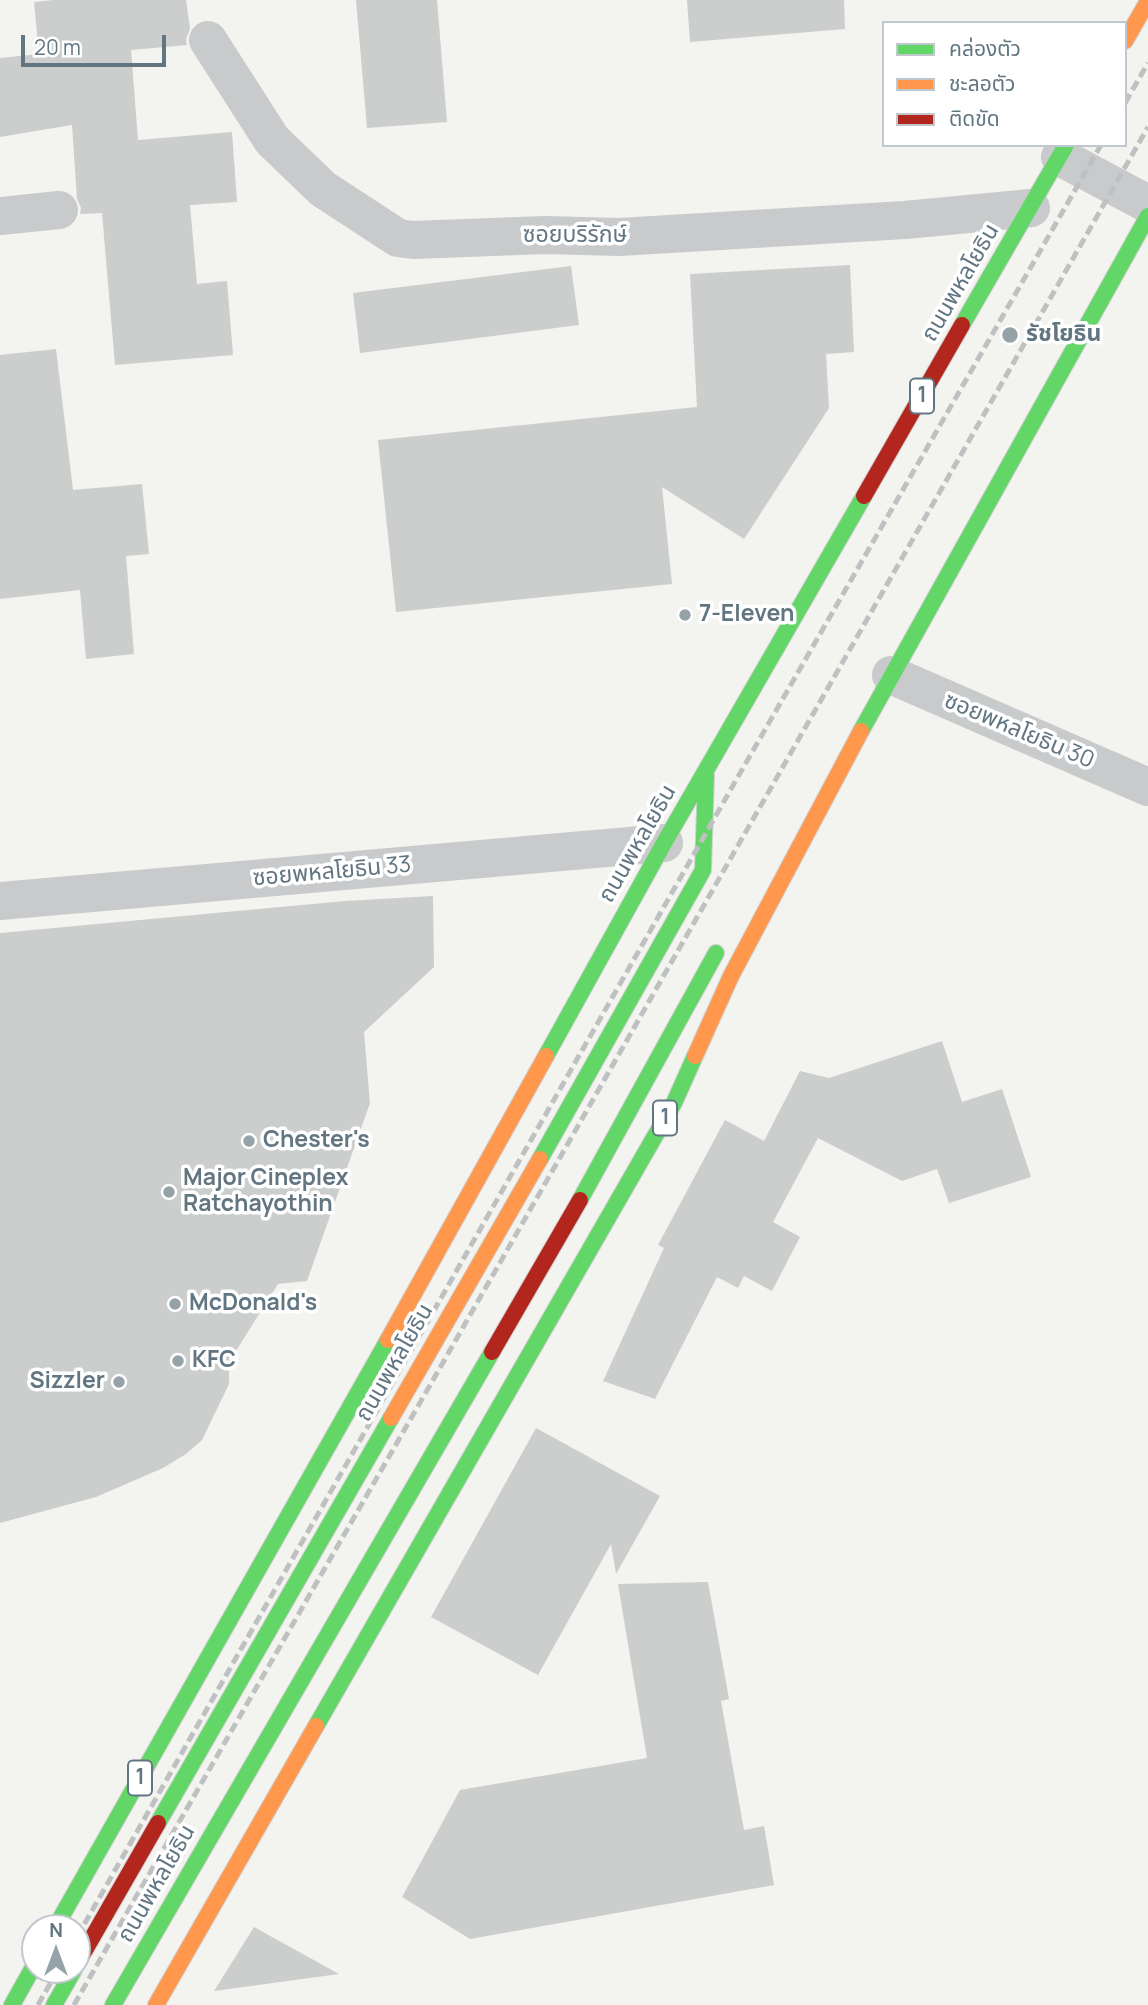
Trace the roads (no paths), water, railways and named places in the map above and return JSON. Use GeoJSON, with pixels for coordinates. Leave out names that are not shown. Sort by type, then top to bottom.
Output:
{"type":"FeatureCollection","features":[{"type":"Feature","properties":{"kind":"main road"},"geometry":{"type":"LineString","coordinates":[[1127,38],[1148,1]]}},
{"type":"Feature","properties":{"kind":"main road","name":"ถนนพหลโยธิน"},"geometry":{"type":"LineString","coordinates":[[63,1914],[292,1513],[664,843],[1063,151]]}},
{"type":"Feature","properties":{"kind":"main road","name":"1"},"geometry":{"type":"LineString","coordinates":[[156,2005],[674,1102],[731,976],[891,675],[1148,216]]}},
{"type":"Feature","properties":{"kind":"main road","name":"ถนนพหลโยธิน"},"geometry":{"type":"LineString","coordinates":[[91,1940],[559,1126],[703,870],[706,771]]}},
{"type":"Feature","properties":{"kind":"main road"},"geometry":{"type":"LineString","coordinates":[[740,925],[778,888]]}},
{"type":"Feature","properties":{"kind":"main road","name":"ถนนพหลโยธิน"},"geometry":{"type":"LineString","coordinates":[[113,2005],[601,1165],[721,944]]}},
{"type":"Feature","properties":{"kind":"main road"},"geometry":{"type":"LineString","coordinates":[[12,2005],[24,1984]]}},
{"type":"Feature","properties":{"kind":"main road"},"geometry":{"type":"LineString","coordinates":[[54,2005],[66,1984]]}},
{"type":"Feature","properties":{"kind":"street","name":"ซอยบริรักษ์"},"geometry":{"type":"LineString","coordinates":[[208,40],[272,140],[323,189],[398,238],[414,240],[545,234],[619,237],[905,220],[1031,208]]}},
{"type":"Feature","properties":{"kind":"street"},"geometry":{"type":"LineString","coordinates":[[1063,151],[1148,204]]}},
{"type":"Feature","properties":{"kind":"street"},"geometry":{"type":"LineString","coordinates":[[0,216],[59,210]]}},
{"type":"Feature","properties":{"kind":"street","name":"ซอยพหลโยธิน 30"},"geometry":{"type":"LineString","coordinates":[[891,675],[1148,787]]}},
{"type":"Feature","properties":{"kind":"street","name":"ซอยพหลโยธิน 33"},"geometry":{"type":"LineString","coordinates":[[0,901],[664,843]]}},
{"type":"Feature","properties":{"kind":"railway"},"geometry":{"type":"LineString","coordinates":[[1127,100],[1148,63]]}},
{"type":"Feature","properties":{"kind":"railway"},"geometry":{"type":"LineString","coordinates":[[74,2005],[1148,127]]}},
{"type":"Feature","properties":{"kind":"railway"},"geometry":{"type":"LineString","coordinates":[[90,1914],[1100,147]]}},
{"type":"Feature","properties":{"kind":"railway"},"geometry":{"type":"LineString","coordinates":[[38,2005],[50,1984]]}},
{"type":"Feature","properties":{"kind":"place","name":"รัชโยธิน"},"geometry":{"type":"Point","coordinates":[1010,335]}},
{"type":"Feature","properties":{"kind":"place","name":"7-Eleven"},"geometry":{"type":"Point","coordinates":[685,615]}},
{"type":"Feature","properties":{"kind":"place","name":"Chester's"},"geometry":{"type":"Point","coordinates":[249,1141]}},
{"type":"Feature","properties":{"kind":"place","name":"Major Cineplex Ratchayothin"},"geometry":{"type":"Point","coordinates":[169,1192]}},
{"type":"Feature","properties":{"kind":"place","name":"McDonald's"},"geometry":{"type":"Point","coordinates":[175,1304]}},
{"type":"Feature","properties":{"kind":"place","name":"KFC"},"geometry":{"type":"Point","coordinates":[178,1361]}},
{"type":"Feature","properties":{"kind":"place","name":"Sizzler"},"geometry":{"type":"Point","coordinates":[119,1382]}}]}
